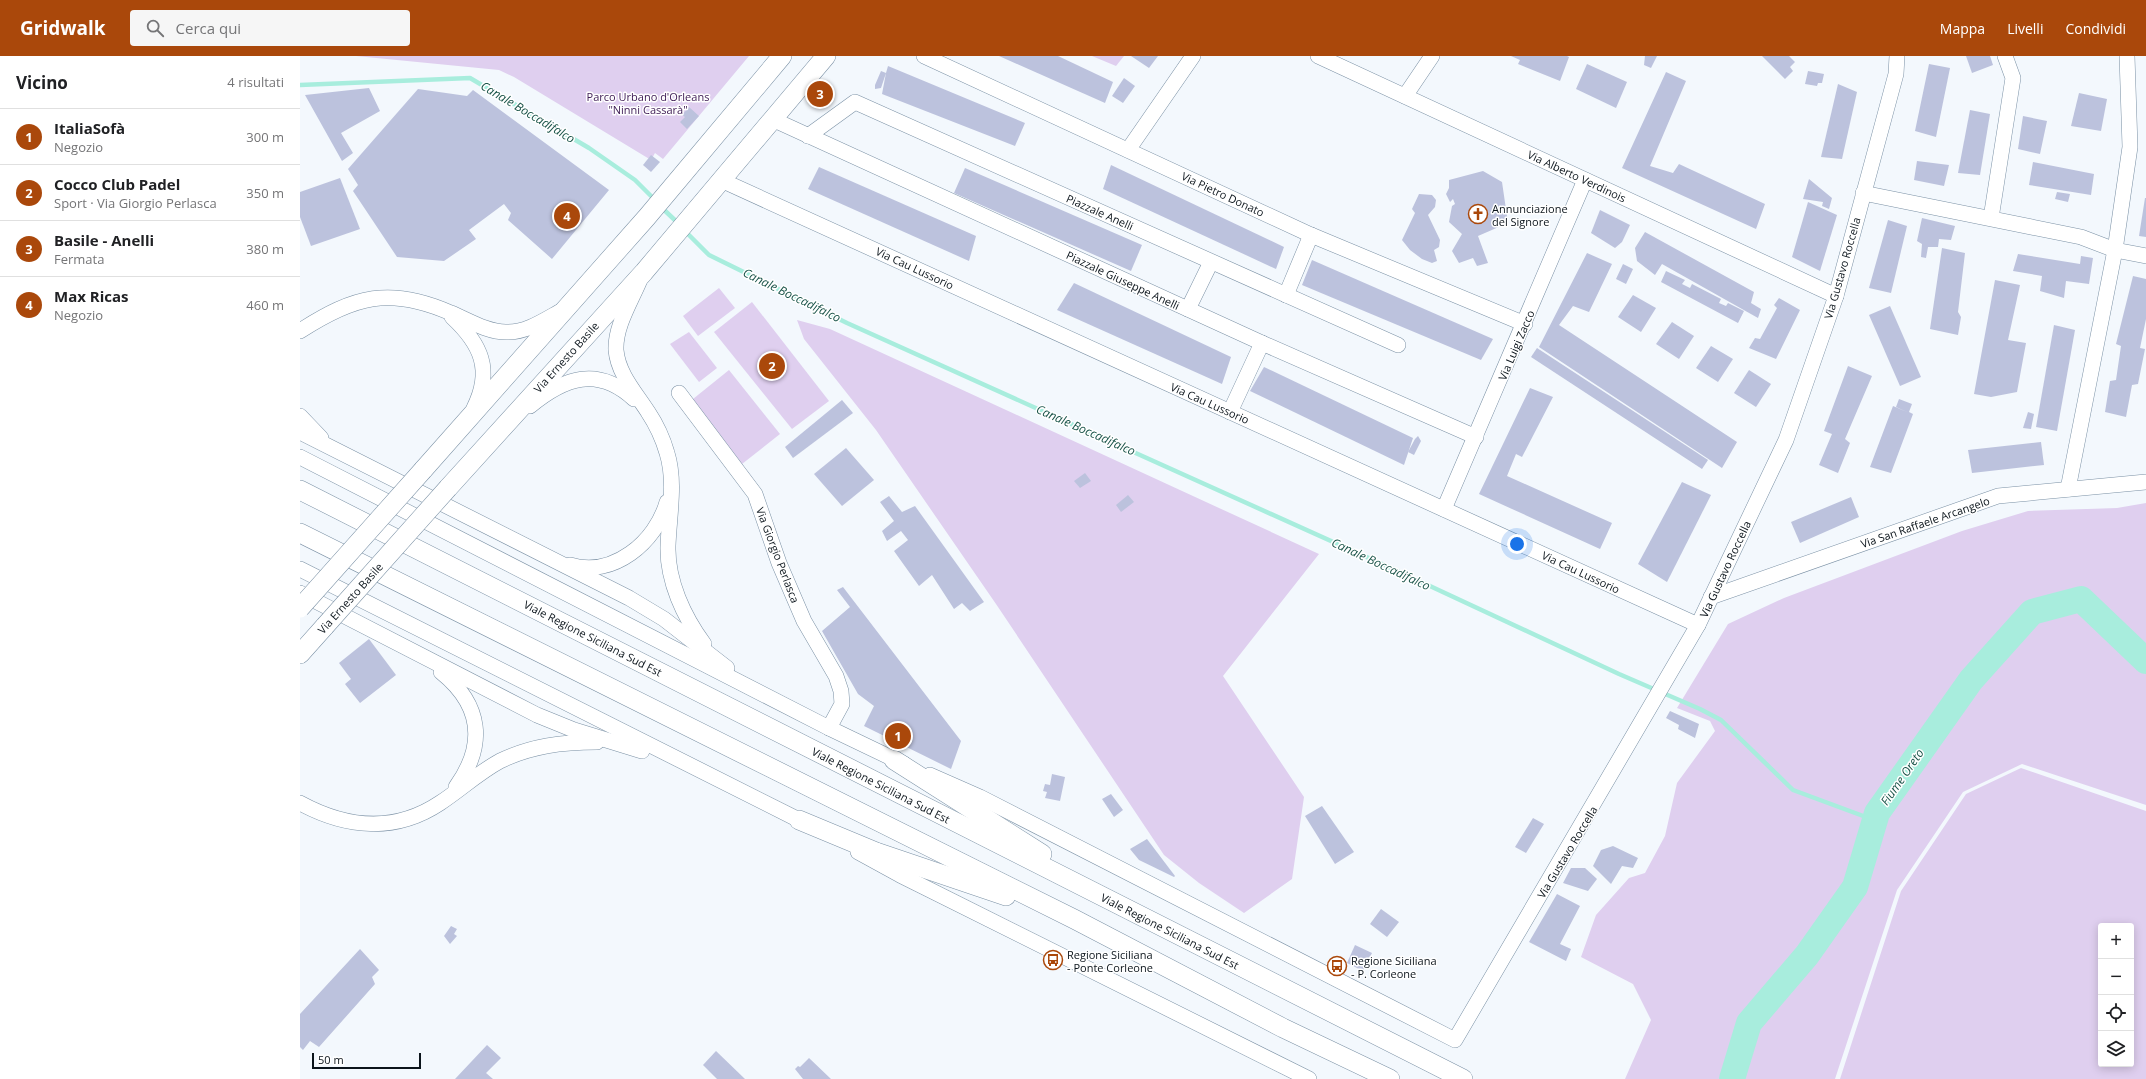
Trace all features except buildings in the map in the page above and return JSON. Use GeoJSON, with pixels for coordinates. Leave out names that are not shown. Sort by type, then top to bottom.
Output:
{"type":"FeatureCollection","features":[{"type":"Feature","properties":{"kind":"main road"},"geometry":{"type":"LineString","coordinates":[[300,608],[647,217],[782,56]]}},
{"type":"Feature","properties":{"kind":"main road","name":"Via Ernesto Basile"},"geometry":{"type":"LineString","coordinates":[[300,654],[644,272],[826,56]]}},
{"type":"Feature","properties":{"kind":"main road","name":"Viale Regione Siciliana Sud Est"},"geometry":{"type":"LineString","coordinates":[[300,490],[1463,1079]]}},
{"type":"Feature","properties":{"kind":"main road"},"geometry":{"type":"LineString","coordinates":[[300,533],[1074,919],[1283,1028],[1390,1079]]}},
{"type":"Feature","properties":{"kind":"main road"},"geometry":{"type":"LineString","coordinates":[[894,760],[1146,918]]}},
{"type":"Feature","properties":{"kind":"main road"},"geometry":{"type":"LineString","coordinates":[[799,820],[876,852],[1074,919]]}},
{"type":"Feature","properties":{"kind":"street","name":"Via Pietro Donato"},"geometry":{"type":"LineString","coordinates":[[924,56],[1311,235],[1525,324]]}},
{"type":"Feature","properties":{"kind":"street"},"geometry":{"type":"LineString","coordinates":[[1128,150],[1193,56]]}},
{"type":"Feature","properties":{"kind":"street","name":"Via Alberto Verdinois"},"geometry":{"type":"LineString","coordinates":[[1318,56],[1836,296]]}},
{"type":"Feature","properties":{"kind":"street"},"geometry":{"type":"LineString","coordinates":[[1405,96],[1432,56]]}},
{"type":"Feature","properties":{"kind":"street","name":"Via Gustavo Roccella"},"geometry":{"type":"LineString","coordinates":[[894,760],[980,797],[1455,1040],[1655,702],[1698,625],[1786,440],[1836,296],[1896,74],[1897,56]]}},
{"type":"Feature","properties":{"kind":"street"},"geometry":{"type":"LineString","coordinates":[[1991,218],[2013,78],[2005,56]]}},
{"type":"Feature","properties":{"kind":"street"},"geometry":{"type":"LineString","coordinates":[[2068,489],[2115,250],[2130,147],[2127,56]]}},
{"type":"Feature","properties":{"kind":"street","name":"Piazzale Anelli"},"geometry":{"type":"LineString","coordinates":[[808,136],[855,102],[1398,345]]}},
{"type":"Feature","properties":{"kind":"street","name":"Piazzale Giuseppe Anelli"},"geometry":{"type":"LineString","coordinates":[[772,119],[1262,343],[1476,437]]}},
{"type":"Feature","properties":{"kind":"street","name":"Via Cau Lussorio"},"geometry":{"type":"LineString","coordinates":[[721,180],[1698,625]]}},
{"type":"Feature","properties":{"kind":"street","name":"Via Luigi Zacco"},"geometry":{"type":"LineString","coordinates":[[1444,509],[1525,324],[1585,180]]}},
{"type":"Feature","properties":{"kind":"street"},"geometry":{"type":"LineString","coordinates":[[1863,193],[2081,237],[2115,250],[2146,256]]}},
{"type":"Feature","properties":{"kind":"street"},"geometry":{"type":"LineString","coordinates":[[1286,295],[1311,235]]}},
{"type":"Feature","properties":{"kind":"street"},"geometry":{"type":"LineString","coordinates":[[1188,309],[1211,262]]}},
{"type":"Feature","properties":{"kind":"street"},"geometry":{"type":"LineString","coordinates":[[644,272],[617,335],[616,351],[619,364],[626,380],[648,412],[667,454],[671,472],[668,548],[670,571],[684,610],[696,634],[714,658]]}},
{"type":"Feature","properties":{"kind":"street"},"geometry":{"type":"LineString","coordinates":[[300,331],[337,309],[358,301],[377,298],[398,297],[430,304],[484,328],[506,332],[523,330],[567,308]]}},
{"type":"Feature","properties":{"kind":"street"},"geometry":{"type":"LineString","coordinates":[[445,310],[470,335],[477,345],[482,360],[484,378],[481,395],[470,417]]}},
{"type":"Feature","properties":{"kind":"street"},"geometry":{"type":"LineString","coordinates":[[300,344],[318,320]]}},
{"type":"Feature","properties":{"kind":"street"},"geometry":{"type":"LineString","coordinates":[[1230,412],[1262,343]]}},
{"type":"Feature","properties":{"kind":"street"},"geometry":{"type":"LineString","coordinates":[[498,433],[556,387],[573,380],[588,378],[602,380],[625,391],[648,412]]}},
{"type":"Feature","properties":{"kind":"street","name":"Via Giorgio Perlasca"},"geometry":{"type":"LineString","coordinates":[[679,393],[755,494],[779,563],[804,621],[836,676],[841,691],[842,704],[829,728]]}},
{"type":"Feature","properties":{"kind":"street"},"geometry":{"type":"LineString","coordinates":[[300,416],[313,431],[339,452]]}},
{"type":"Feature","properties":{"kind":"street"},"geometry":{"type":"LineString","coordinates":[[300,432],[629,598],[664,619],[756,690]]}},
{"type":"Feature","properties":{"kind":"street"},"geometry":{"type":"LineString","coordinates":[[300,457],[894,760]]}},
{"type":"Feature","properties":{"kind":"street","name":"Via San Raffaele Arcangelo"},"geometry":{"type":"LineString","coordinates":[[1711,597],[1998,496],[2146,482]]}},
{"type":"Feature","properties":{"kind":"street"},"geometry":{"type":"LineString","coordinates":[[550,559],[576,567],[595,567],[615,562],[632,553],[647,540],[658,524],[670,488]]}},
{"type":"Feature","properties":{"kind":"street"},"geometry":{"type":"LineString","coordinates":[[300,569],[799,820],[900,875],[1309,1079]]}},
{"type":"Feature","properties":{"kind":"street"},"geometry":{"type":"LineString","coordinates":[[300,593],[538,715],[574,730],[685,764]]}},
{"type":"Feature","properties":{"kind":"street"},"geometry":{"type":"LineString","coordinates":[[300,662],[326,626]]}},
{"type":"Feature","properties":{"kind":"street"},"geometry":{"type":"LineString","coordinates":[[425,658],[448,677],[466,697],[475,719],[476,737],[472,758],[466,772],[448,798]]}},
{"type":"Feature","properties":{"kind":"street"},"geometry":{"type":"LineString","coordinates":[[300,803],[321,814],[342,821],[363,824],[383,824],[422,814],[448,798],[499,762],[523,751],[553,744],[612,741]]}},
{"type":"Feature","properties":{"kind":"street"},"geometry":{"type":"LineString","coordinates":[[300,799],[321,814]]}},
{"type":"Feature","properties":{"kind":"green space","name":"Parco Urbano d'Orleans \"Ninni Cassarà\""},"geometry":{"type":"Polygon","coordinates":[[[356,56],[749,56],[663,159],[655,153],[651,160],[514,77],[499,70],[356,56]]]}},
{"type":"Feature","properties":{"kind":"green space"},"geometry":{"type":"Polygon","coordinates":[[[1092,56],[1124,56],[1116,66],[1092,56]]]}},
{"type":"Feature","properties":{"kind":"green space"},"geometry":{"type":"Polygon","coordinates":[[[719,288],[735,308],[698,336],[683,316],[719,288]]]}},
{"type":"Feature","properties":{"kind":"green space"},"geometry":{"type":"Polygon","coordinates":[[[752,302],[829,401],[792,429],[714,332],[752,302]]]}},
{"type":"Feature","properties":{"kind":"green space"},"geometry":{"type":"Polygon","coordinates":[[[797,320],[830,329],[1319,554],[1223,676],[1304,797],[1292,879],[1244,913],[1199,883],[1164,855],[996,604],[876,430],[804,339],[797,320]]]}},
{"type":"Feature","properties":{"kind":"green space"},"geometry":{"type":"Polygon","coordinates":[[[689,332],[717,368],[699,382],[670,344],[689,332]]]}},
{"type":"Feature","properties":{"kind":"green space"},"geometry":{"type":"Polygon","coordinates":[[[729,370],[780,434],[742,464],[693,399],[729,370]]]}},
{"type":"Feature","properties":{"kind":"green space"},"geometry":{"type":"Polygon","coordinates":[[[2146,503],[2146,805],[2022,764],[1963,792],[1897,890],[1835,1079],[1625,1079],[1651,1020],[1633,984],[1581,957],[1596,915],[1629,878],[1645,873],[1665,836],[1677,783],[1715,731],[1710,721],[1677,708],[1728,624],[1784,598],[1962,531],[2028,511],[2117,508],[2146,503]]]}},
{"type":"Feature","properties":{"kind":"green space"},"geometry":{"type":"Polygon","coordinates":[[[2021,768],[2146,811],[2146,1079],[1840,1079],[1901,891],[1966,794],[2021,768]]]}},
{"type":"Feature","properties":{"kind":"waterway","name":"Canale Boccadifalco"},"geometry":{"type":"LineString","coordinates":[[300,85],[470,78],[589,148],[635,180],[655,200]]}},
{"type":"Feature","properties":{"kind":"waterway","name":"Canale Boccadifalco"},"geometry":{"type":"LineString","coordinates":[[661,207],[679,224]]}},
{"type":"Feature","properties":{"kind":"waterway","name":"Canale Boccadifalco"},"geometry":{"type":"LineString","coordinates":[[685,231],[709,255],[847,323],[1402,573],[1619,674],[1700,709],[1721,720],[1793,790],[1874,820]]}},
{"type":"Feature","properties":{"kind":"waterway","name":"Fiume Oreto"},"geometry":{"type":"LineString","coordinates":[[1732,1079],[1749,1023],[1807,955],[1855,887],[1877,813],[1971,680],[2032,612],[2081,599],[2146,661]]}},
{"type":"Feature","properties":{"kind":"place","name":"Basile - Anelli"},"geometry":{"type":"Point","coordinates":[820,94]}},
{"type":"Feature","properties":{"kind":"place","name":"Annunciazione del Signore"},"geometry":{"type":"Point","coordinates":[1478,214]}},
{"type":"Feature","properties":{"kind":"place","name":"Max Ricas"},"geometry":{"type":"Point","coordinates":[567,216]}},
{"type":"Feature","properties":{"kind":"place","name":"Cocco Club Padel"},"geometry":{"type":"Point","coordinates":[772,366]}},
{"type":"Feature","properties":{"kind":"place","name":"ItaliaSofà"},"geometry":{"type":"Point","coordinates":[898,736]}},
{"type":"Feature","properties":{"kind":"place","name":"Regione Siciliana - Ponte Corleone"},"geometry":{"type":"Point","coordinates":[1053,960]}},
{"type":"Feature","properties":{"kind":"place","name":"Regione Siciliana - P. Corleone"},"geometry":{"type":"Point","coordinates":[1337,966]}}]}
